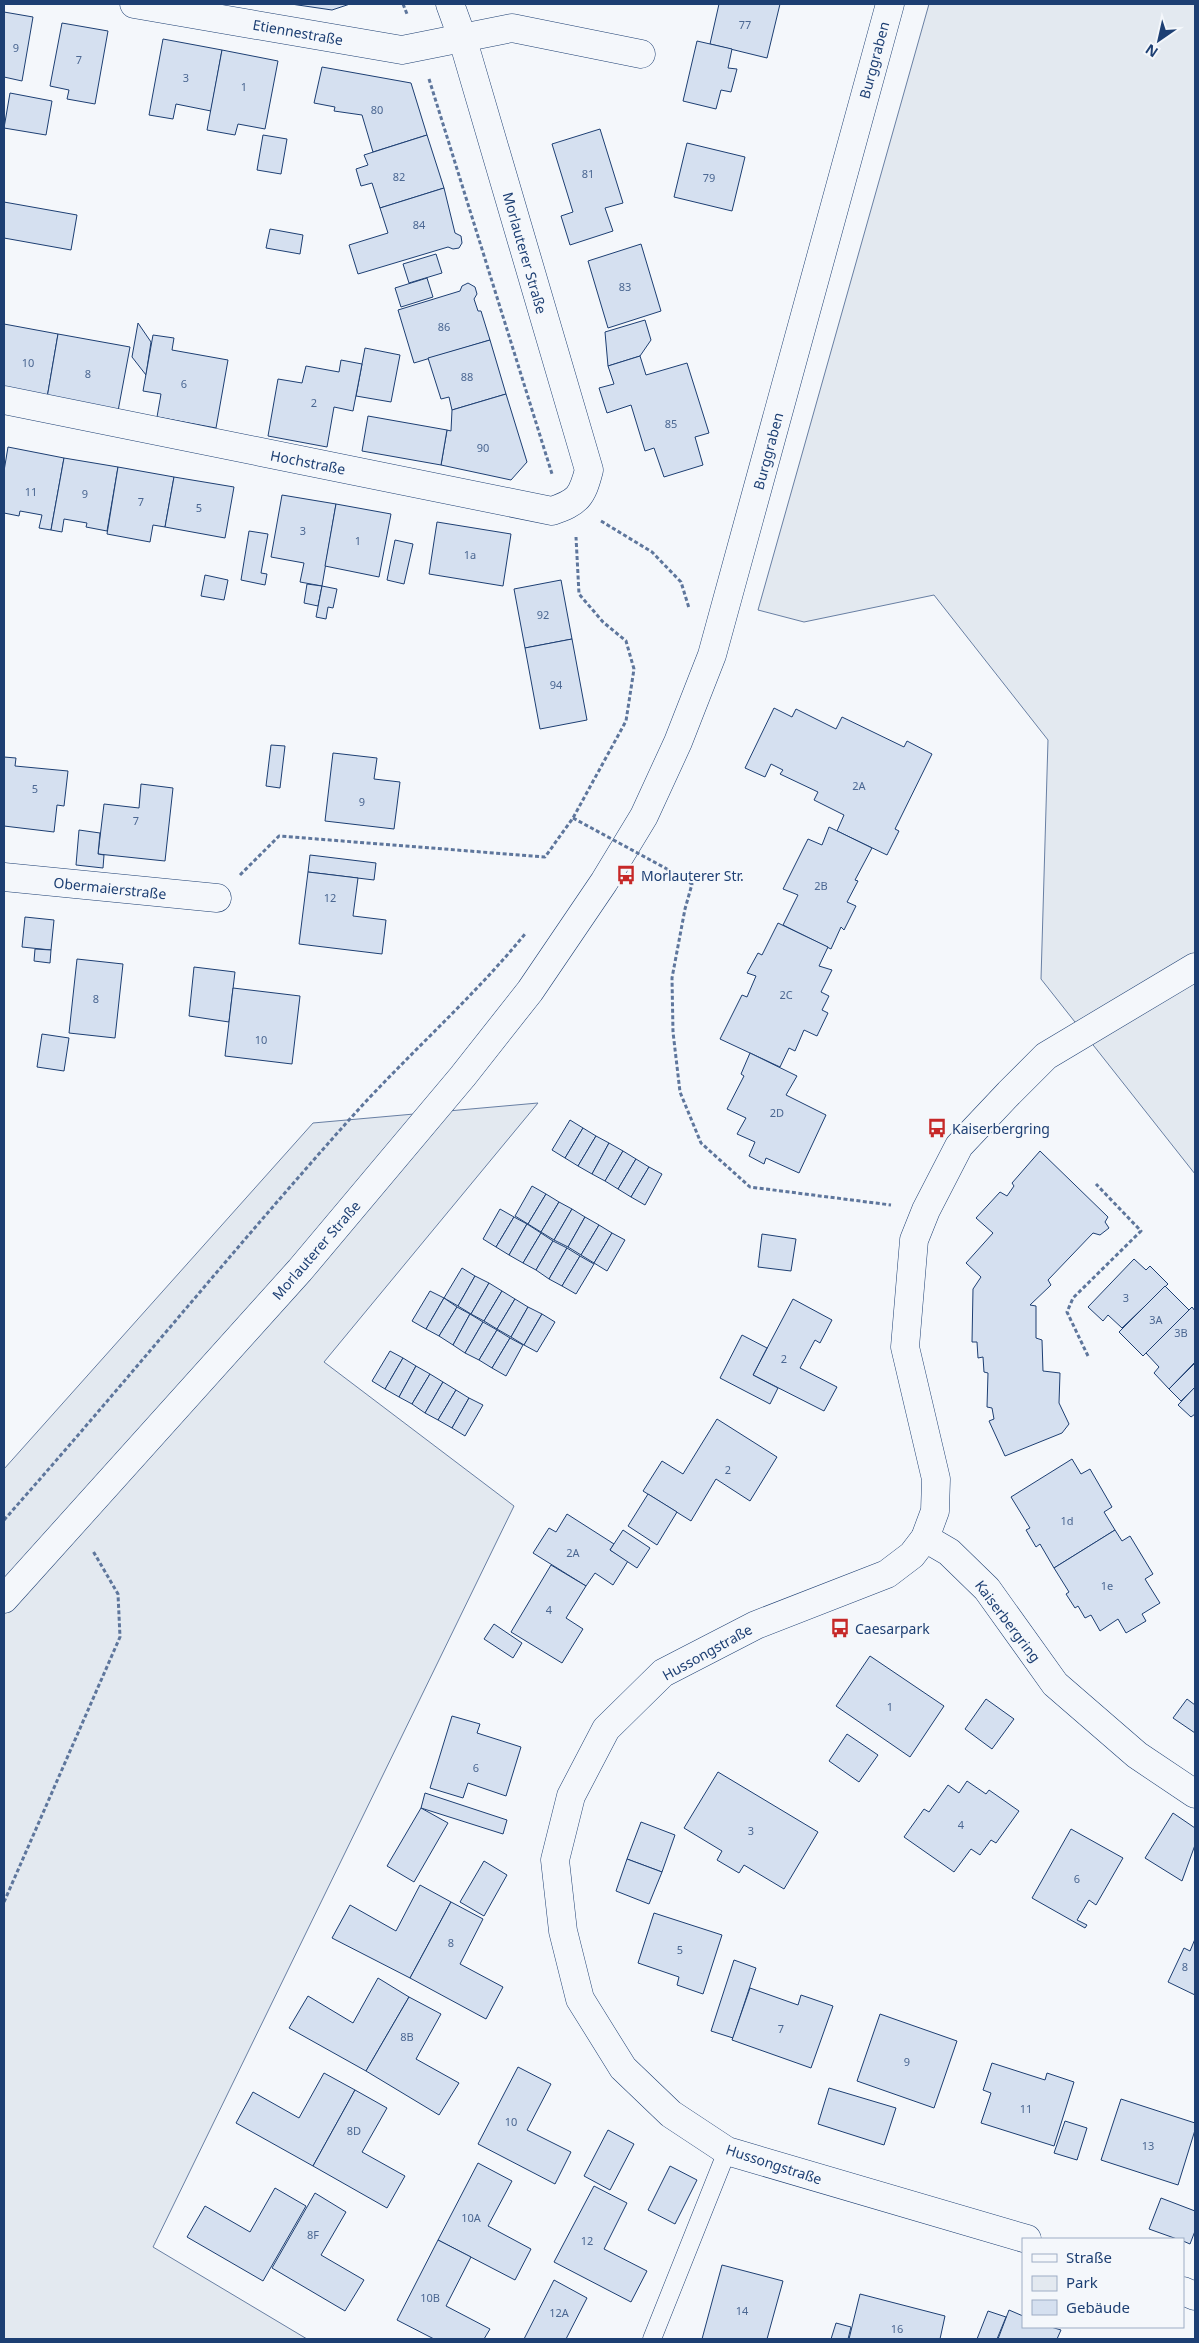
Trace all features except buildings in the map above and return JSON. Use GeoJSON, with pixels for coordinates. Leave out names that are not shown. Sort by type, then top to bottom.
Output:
{"type":"FeatureCollection","features":[{"type":"Feature","properties":{"kind":"street","name":"Etiennestraße"},"geometry":{"type":"LineString","coordinates":[[134,4],[402,50],[462,37]]}},
{"type":"Feature","properties":{"kind":"street","name":"Morlauterer Straße"},"geometry":{"type":"LineString","coordinates":[[450,4],[462,37],[588,470],[584,489],[574,504]]}},
{"type":"Feature","properties":{"kind":"street","name":"Burggraben"},"geometry":{"type":"LineString","coordinates":[[604,882],[644,816],[678,742],[712,656],[890,4]]}},
{"type":"Feature","properties":{"kind":"street"},"geometry":{"type":"LineString","coordinates":[[462,37],[512,28],[641,54]]}},
{"type":"Feature","properties":{"kind":"street","name":"Hochstraße"},"geometry":{"type":"LineString","coordinates":[[4,400],[552,511],[574,504]]}},
{"type":"Feature","properties":{"kind":"street","name":"Obermaierstraße"},"geometry":{"type":"LineString","coordinates":[[4,877],[217,898]]}},
{"type":"Feature","properties":{"kind":"street","name":"Morlauterer Straße"},"geometry":{"type":"LineString","coordinates":[[4,1599],[300,1270],[463,1076],[530,991],[604,882]]}},
{"type":"Feature","properties":{"kind":"street"},"geometry":{"type":"LineString","coordinates":[[925,1538],[935,1511],[936,1479],[905,1347],[914,1240],[926,1210],[959,1146],[1046,1056],[1195,967]]}},
{"type":"Feature","properties":{"kind":"street","name":"Kaiserbergring"},"geometry":{"type":"LineString","coordinates":[[925,1538],[949,1552],[987,1589],[1055,1684],[1136,1755],[1195,1794]]}},
{"type":"Feature","properties":{"kind":"street","name":"Hussongstraße"},"geometry":{"type":"LineString","coordinates":[[925,1538],[912,1554],[887,1574],[756,1625],[663,1673],[606,1729],[572,1796],[555,1860],[562,1931],[580,1998],[623,2068],[671,2114],[727,2151],[1024,2238]]}},
{"type":"Feature","properties":{"kind":"lane"},"geometry":{"type":"LineString","coordinates":[[652,2339],[727,2151]]}},
{"type":"Feature","properties":{"kind":"path"},"geometry":{"type":"LineString","coordinates":[[403,4],[419,46],[551,473],[574,504],[652,552],[680,582],[690,610]]}},
{"type":"Feature","properties":{"kind":"path"},"geometry":{"type":"LineString","coordinates":[[217,898],[279,836],[545,857],[573,818],[626,722],[634,669],[626,642],[603,622],[579,594],[574,504]]}},
{"type":"Feature","properties":{"kind":"path"},"geometry":{"type":"LineString","coordinates":[[573,818],[692,884],[685,909],[672,978],[674,1032],[680,1092],[701,1143],[750,1187],[926,1210]]}},
{"type":"Feature","properties":{"kind":"path"},"geometry":{"type":"LineString","coordinates":[[599,834],[604,826]]}},
{"type":"Feature","properties":{"kind":"path"},"geometry":{"type":"LineString","coordinates":[[4,1520],[250,1232],[351,1117],[502,963],[526,933]]}},
{"type":"Feature","properties":{"kind":"path"},"geometry":{"type":"LineString","coordinates":[[1088,1356],[1067,1312],[1073,1298],[1141,1232],[1096,1184]]}},
{"type":"Feature","properties":{"kind":"path"},"geometry":{"type":"LineString","coordinates":[[4,1902],[120,1637],[118,1594],[75,1520]]}},
{"type":"Feature","properties":{"kind":"green space"},"geometry":{"type":"Polygon","coordinates":[[[929,4],[1195,4],[1195,1174],[1041,979],[1048,740],[934,595],[804,622],[758,610],[929,4]]]}},
{"type":"Feature","properties":{"kind":"green space"},"geometry":{"type":"Polygon","coordinates":[[[538,1103],[324,1362],[514,1506],[153,2247],[307,2339],[4,2339],[4,1469],[313,1123],[538,1103]]]}},
{"type":"Feature","properties":{"kind":"place","name":"Morlauterer Str."},"geometry":{"type":"Point","coordinates":[626,875]}},
{"type":"Feature","properties":{"kind":"place","name":"Kaiserbergring"},"geometry":{"type":"Point","coordinates":[937,1128]}},
{"type":"Feature","properties":{"kind":"place","name":"Caesarpark"},"geometry":{"type":"Point","coordinates":[840,1628]}}]}
